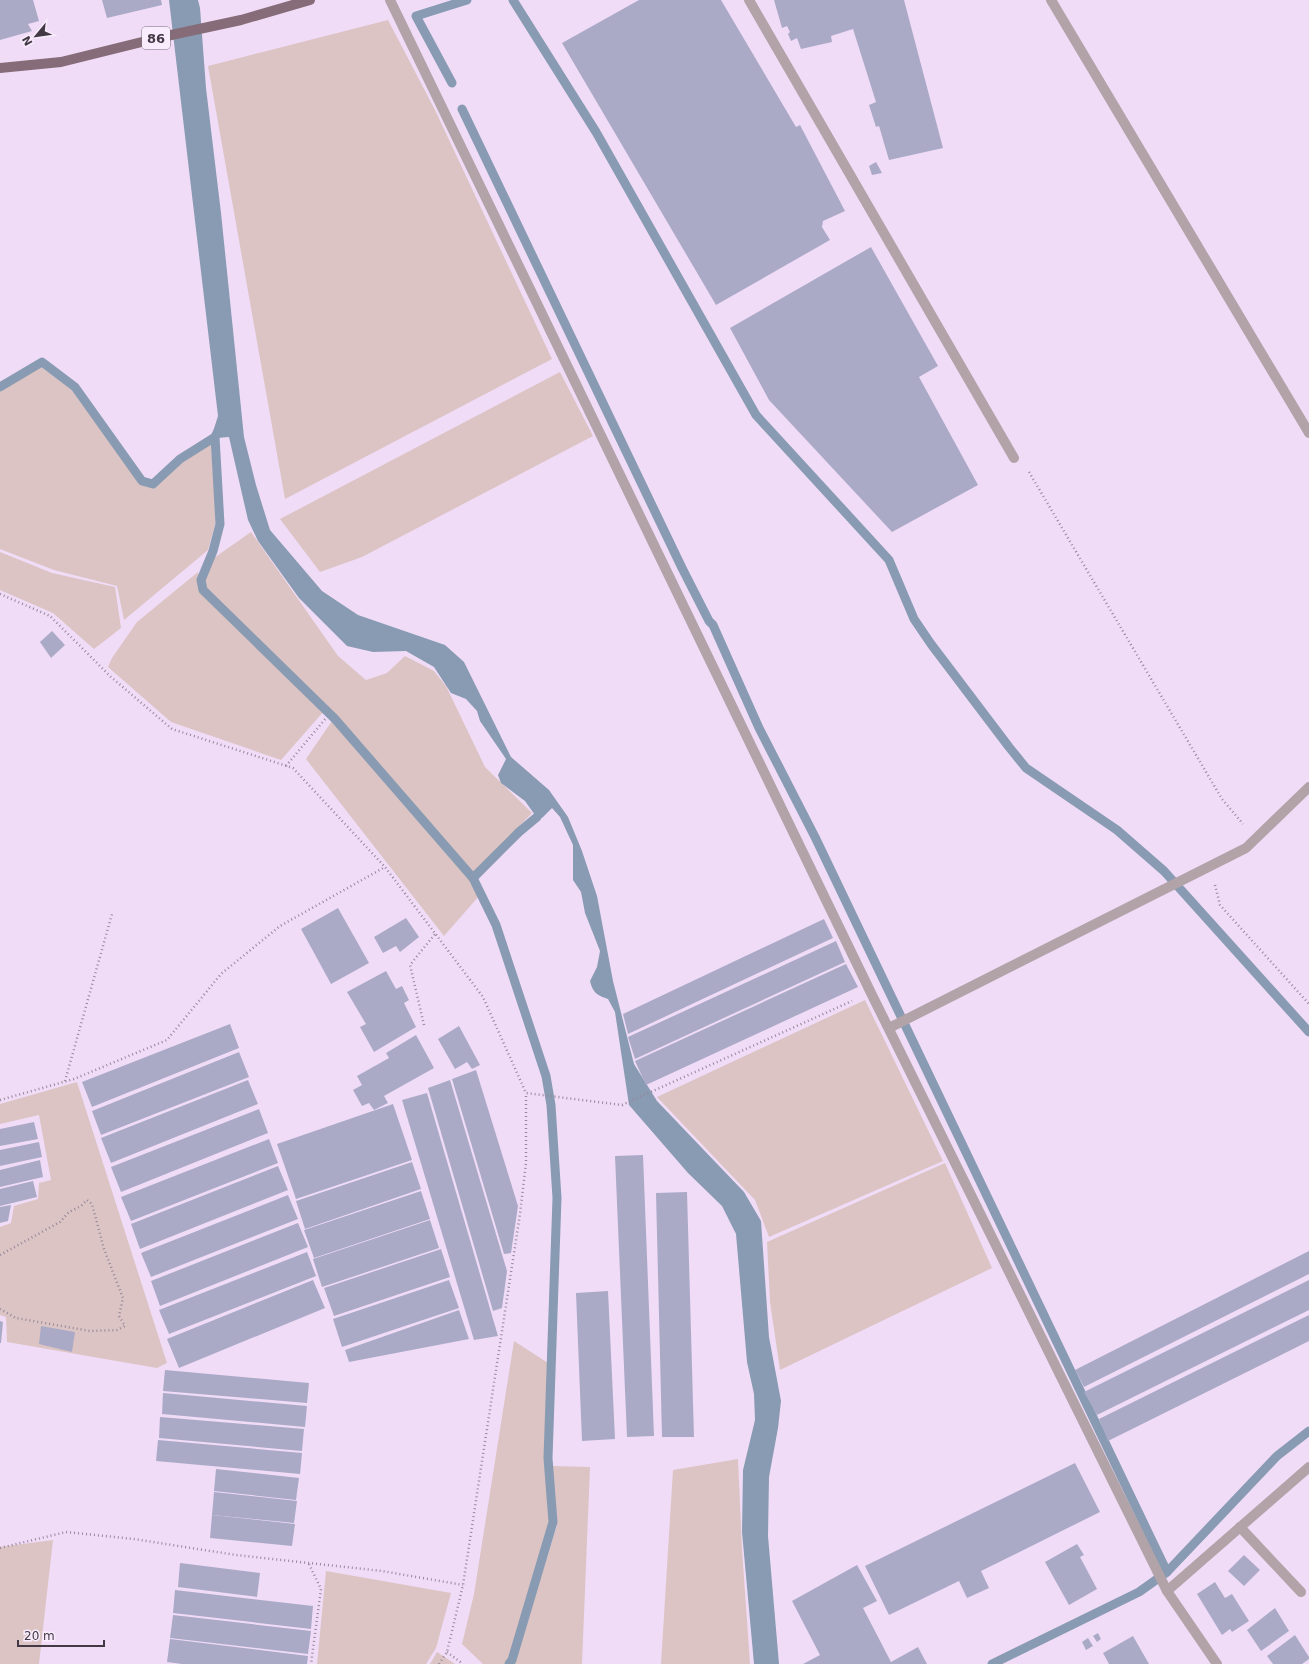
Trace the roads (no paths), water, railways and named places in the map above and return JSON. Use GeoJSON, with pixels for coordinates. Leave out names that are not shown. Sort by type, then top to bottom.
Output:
{"type":"FeatureCollection","features":[{"type":"Feature","properties":{"kind":"main road","name":"86"},"geometry":{"type":"LineString","coordinates":[[0,68],[60,62],[162,37],[241,20],[310,0]]}},
{"type":"Feature","properties":{"kind":"street"},"geometry":{"type":"LineString","coordinates":[[390,0],[871,993],[1167,1590],[1217,1664]]}},
{"type":"Feature","properties":{"kind":"street"},"geometry":{"type":"LineString","coordinates":[[749,0],[1014,458]]}},
{"type":"Feature","properties":{"kind":"street"},"geometry":{"type":"LineString","coordinates":[[1051,0],[1309,433]]}},
{"type":"Feature","properties":{"kind":"street"},"geometry":{"type":"LineString","coordinates":[[889,1028],[1246,848],[1309,787]]}},
{"type":"Feature","properties":{"kind":"street"},"geometry":{"type":"LineString","coordinates":[[1167,1590],[1309,1467]]}},
{"type":"Feature","properties":{"kind":"street"},"geometry":{"type":"LineString","coordinates":[[1240,1527],[1301,1592]]}},
{"type":"Feature","properties":{"kind":"water"},"geometry":{"type":"Polygon","coordinates":[[[169,0],[198,0],[200,8],[206,88],[221,213],[244,437],[256,485],[270,530],[322,591],[358,615],[445,645],[464,662],[511,757],[549,790],[568,817],[582,851],[597,896],[613,981],[634,1064],[657,1101],[744,1192],[761,1221],[769,1337],[781,1401],[778,1428],[769,1477],[768,1536],[779,1664],[754,1664],[742,1532],[743,1470],[755,1420],[754,1394],[747,1362],[736,1234],[722,1206],[688,1173],[629,1105],[615,1012],[608,999],[598,995],[594,991],[590,981],[597,967],[600,951],[585,913],[581,892],[573,880],[573,845],[560,817],[552,808],[542,818],[535,815],[525,801],[501,783],[498,775],[506,759],[480,721],[477,711],[466,699],[451,693],[434,667],[406,651],[373,652],[347,646],[299,598],[258,541],[248,520],[229,437],[217,438],[212,435],[218,416],[169,0]]]}},
{"type":"Feature","properties":{"kind":"waterway"},"geometry":{"type":"LineString","coordinates":[[452,83],[416,16],[467,0]]}},
{"type":"Feature","properties":{"kind":"waterway"},"geometry":{"type":"LineString","coordinates":[[513,0],[596,132],[756,415],[889,560],[914,619],[931,644],[1009,747],[1026,768],[1117,830],[1164,871],[1309,1032]]}},
{"type":"Feature","properties":{"kind":"waterway"},"geometry":{"type":"LineString","coordinates":[[462,109],[682,568],[709,621],[713,625],[759,728],[815,837],[1167,1572]]}},
{"type":"Feature","properties":{"kind":"waterway"},"geometry":{"type":"LineString","coordinates":[[0,387],[42,362],[75,387],[142,481],[153,484],[180,459],[215,437]]}},
{"type":"Feature","properties":{"kind":"waterway"},"geometry":{"type":"LineString","coordinates":[[220,427],[215,437],[220,524],[213,551],[201,580],[203,590],[335,719],[473,878],[496,925],[546,1076],[551,1105],[557,1198],[548,1458],[553,1522],[512,1660],[509,1664]]}},
{"type":"Feature","properties":{"kind":"waterway"},"geometry":{"type":"LineString","coordinates":[[473,878],[519,832],[537,817]]}},
{"type":"Feature","properties":{"kind":"waterway"},"geometry":{"type":"LineString","coordinates":[[992,1664],[1139,1592],[1167,1572],[1277,1456],[1309,1431]]}}]}
